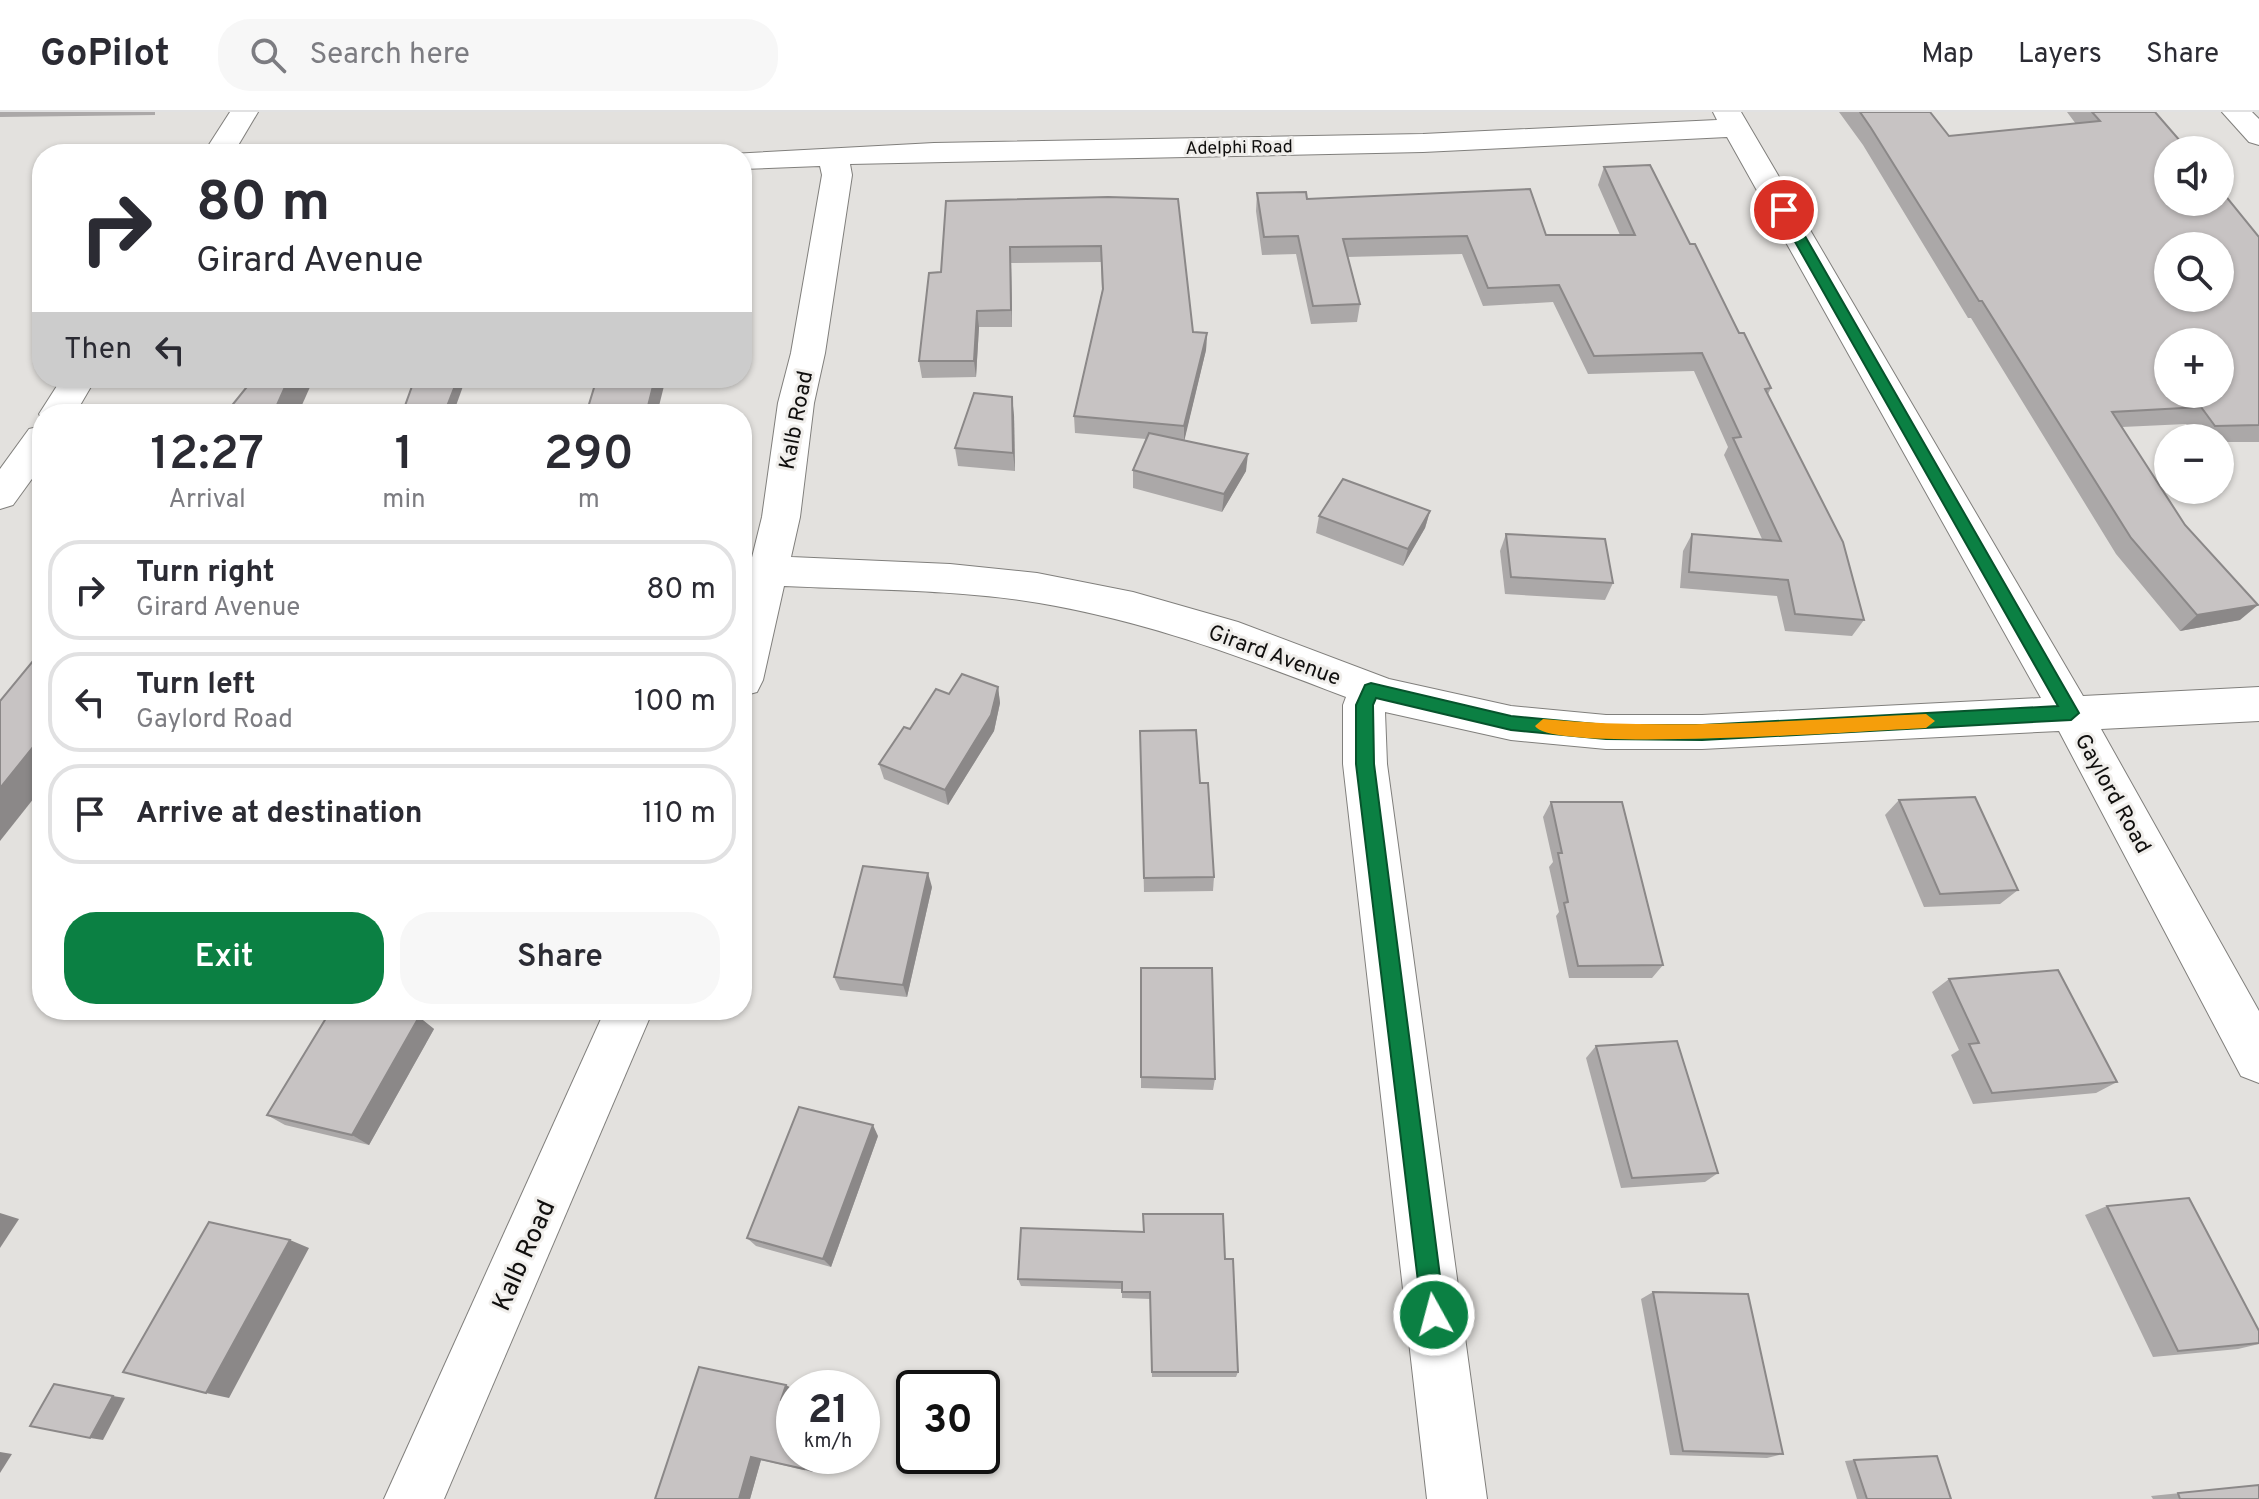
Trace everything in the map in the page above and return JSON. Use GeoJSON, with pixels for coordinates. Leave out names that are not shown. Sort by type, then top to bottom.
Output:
{"type":"FeatureCollection","features":[{"type":"Feature","properties":{"kind":"street"},"geometry":{"type":"LineString","coordinates":[[224,144],[244,112]]}},
{"type":"Feature","properties":{"kind":"street"},"geometry":{"type":"LineString","coordinates":[[2236,112],[2259,136]]}},
{"type":"Feature","properties":{"kind":"street","name":"Adelphi Road"},"geometry":{"type":"LineString","coordinates":[[752,160],[934,152],[1423,143],[1732,120]]}},
{"type":"Feature","properties":{"kind":"street","name":"Gaylord Road"},"geometry":{"type":"LineString","coordinates":[[1732,120],[2071,713],[2259,1059]]}},
{"type":"Feature","properties":{"kind":"street","name":"Kalb Road"},"geometry":{"type":"LineString","coordinates":[[752,640],[781,517],[796,403],[813,323],[837,175],[834,158]]}},
{"type":"Feature","properties":{"kind":"street"},"geometry":{"type":"LineString","coordinates":[[0,496],[32,452]]}},
{"type":"Feature","properties":{"kind":"street","name":"Girard Avenue"},"geometry":{"type":"LineString","coordinates":[[769,571],[950,579],[1037,588],[1133,607],[1224,633],[1371,689],[1511,723],[1606,732],[1702,732],[2259,704]]}},
{"type":"Feature","properties":{"kind":"street"},"geometry":{"type":"LineString","coordinates":[[1371,689],[1364,705],[1365,764],[1457,1499]]}},
{"type":"Feature","properties":{"kind":"street","name":"Kalb Road"},"geometry":{"type":"LineString","coordinates":[[414,1499],[625,1020]]}},
{"type":"Feature","properties":{"kind":"building"},"geometry":{"type":"Polygon","coordinates":[[[1860,112],[1930,112],[1949,136],[2100,121],[2092,112],[2155,112],[2176,136],[2154,136],[2154,216],[2234,216],[2234,206],[2259,237],[2259,425],[2214,424],[2202,408],[2234,408],[2234,328],[2154,328],[2154,408],[2183,408],[2112,412],[2154,477],[2154,504],[2171,504],[2185,525],[2258,605],[2197,615],[2131,538],[1982,301],[1979,301],[1860,112]]]}},
{"type":"Feature","properties":{"kind":"building"},"geometry":{"type":"Polygon","coordinates":[[[1650,165],[1690,244],[1695,244],[1739,333],[1744,333],[1771,388],[1765,389],[1843,542],[1864,620],[1795,614],[1788,580],[1689,572],[1692,534],[1781,541],[1733,438],[1741,437],[1702,353],[1594,356],[1559,285],[1488,288],[1467,236],[1343,239],[1360,304],[1313,306],[1298,236],[1264,237],[1257,193],[1306,192],[1307,199],[1530,189],[1546,235],[1635,235],[1604,167],[1650,165]]]}},
{"type":"Feature","properties":{"kind":"building"},"geometry":{"type":"Polygon","coordinates":[[[1108,197],[1178,199],[1193,332],[1207,333],[1184,426],[1074,416],[1103,289],[1101,246],[1010,247],[1011,310],[977,311],[974,361],[919,361],[929,273],[941,272],[946,201],[1108,197]]]}},
{"type":"Feature","properties":{"kind":"building"},"geometry":{"type":"Polygon","coordinates":[[[246,388],[285,388],[277,404],[233,404],[246,388]]]}},
{"type":"Feature","properties":{"kind":"building"},"geometry":{"type":"Polygon","coordinates":[[[411,388],[454,388],[448,404],[406,404],[411,388]]]}},
{"type":"Feature","properties":{"kind":"building"},"geometry":{"type":"Polygon","coordinates":[[[594,388],[652,388],[648,404],[589,404],[594,388]]]}},
{"type":"Feature","properties":{"kind":"building"},"geometry":{"type":"Polygon","coordinates":[[[974,393],[1012,397],[1013,453],[955,448],[974,393]]]}},
{"type":"Feature","properties":{"kind":"building"},"geometry":{"type":"Polygon","coordinates":[[[1149,433],[1248,454],[1224,494],[1133,470],[1149,433]]]}},
{"type":"Feature","properties":{"kind":"building"},"geometry":{"type":"Polygon","coordinates":[[[1343,479],[1430,511],[1408,549],[1319,516],[1343,479]]]}},
{"type":"Feature","properties":{"kind":"building"},"geometry":{"type":"Polygon","coordinates":[[[1506,534],[1605,539],[1613,583],[1511,577],[1506,534]]]}},
{"type":"Feature","properties":{"kind":"building"},"geometry":{"type":"Polygon","coordinates":[[[32,662],[32,748],[0,788],[0,701],[32,662]]]}},
{"type":"Feature","properties":{"kind":"building"},"geometry":{"type":"Polygon","coordinates":[[[962,674],[998,687],[991,715],[945,790],[879,764],[904,727],[910,729],[936,689],[949,694],[962,674]]]}},
{"type":"Feature","properties":{"kind":"building"},"geometry":{"type":"Polygon","coordinates":[[[1196,730],[1200,783],[1208,783],[1214,877],[1144,878],[1140,731],[1196,730]]]}},
{"type":"Feature","properties":{"kind":"building"},"geometry":{"type":"Polygon","coordinates":[[[1975,797],[2018,890],[1940,894],[1899,800],[1975,797]]]}},
{"type":"Feature","properties":{"kind":"building"},"geometry":{"type":"Polygon","coordinates":[[[1551,802],[1622,802],[1663,965],[1578,966],[1564,903],[1568,902],[1558,853],[1562,853],[1551,802]]]}},
{"type":"Feature","properties":{"kind":"building"},"geometry":{"type":"Polygon","coordinates":[[[863,866],[928,873],[903,985],[834,977],[863,866]]]}},
{"type":"Feature","properties":{"kind":"building"},"geometry":{"type":"Polygon","coordinates":[[[1141,968],[1212,968],[1215,1079],[1141,1077],[1141,968]]]}},
{"type":"Feature","properties":{"kind":"building"},"geometry":{"type":"Polygon","coordinates":[[[2058,970],[2117,1082],[1992,1093],[1969,1044],[1979,1043],[1949,979],[2058,970]]]}},
{"type":"Feature","properties":{"kind":"building"},"geometry":{"type":"Polygon","coordinates":[[[325,1020],[417,1020],[352,1135],[267,1115],[325,1020]]]}},
{"type":"Feature","properties":{"kind":"building"},"geometry":{"type":"Polygon","coordinates":[[[1677,1041],[1718,1173],[1632,1178],[1596,1046],[1677,1041]]]}},
{"type":"Feature","properties":{"kind":"building"},"geometry":{"type":"Polygon","coordinates":[[[799,1107],[873,1125],[823,1259],[747,1238],[799,1107]]]}},
{"type":"Feature","properties":{"kind":"building"},"geometry":{"type":"Polygon","coordinates":[[[2189,1198],[2259,1331],[2259,1343],[2178,1351],[2107,1206],[2189,1198]]]}},
{"type":"Feature","properties":{"kind":"building"},"geometry":{"type":"Polygon","coordinates":[[[1143,1214],[1223,1214],[1225,1259],[1233,1259],[1238,1372],[1152,1372],[1150,1292],[1122,1292],[1122,1282],[1018,1279],[1021,1228],[1144,1232],[1143,1214]]]}},
{"type":"Feature","properties":{"kind":"building"},"geometry":{"type":"Polygon","coordinates":[[[209,1222],[290,1240],[206,1393],[123,1372],[209,1222]]]}},
{"type":"Feature","properties":{"kind":"building"},"geometry":{"type":"Polygon","coordinates":[[[1653,1292],[1748,1294],[1783,1454],[1683,1451],[1653,1292]]]}},
{"type":"Feature","properties":{"kind":"building"},"geometry":{"type":"Polygon","coordinates":[[[699,1367],[776,1383],[776,1463],[751,1457],[739,1499],[655,1499],[699,1367]]]}},
{"type":"Feature","properties":{"kind":"building"},"geometry":{"type":"Polygon","coordinates":[[[54,1384],[113,1396],[90,1438],[30,1426],[54,1384]]]}},
{"type":"Feature","properties":{"kind":"building"},"geometry":{"type":"Polygon","coordinates":[[[1937,1456],[1951,1499],[1867,1499],[1854,1460],[1937,1456]]]}},
{"type":"Feature","properties":{"kind":"building"},"geometry":{"type":"Polygon","coordinates":[[[2259,1485],[2259,1499],[2180,1499],[2178,1493],[2259,1485]]]}},
{"type":"Feature","properties":{"kind":"slow traffic"},"geometry":{"type":"LineString","coordinates":[[1543,726],[1606,732],[1702,732],[1926,721]]}},
{"type":"Feature","properties":{"kind":"route"},"geometry":{"type":"LineString","coordinates":[[1434,1315],[1365,764],[1364,705],[1371,689],[1385,695],[1511,723],[1606,732],[1702,732],[2071,713],[1784,210]]}}]}
